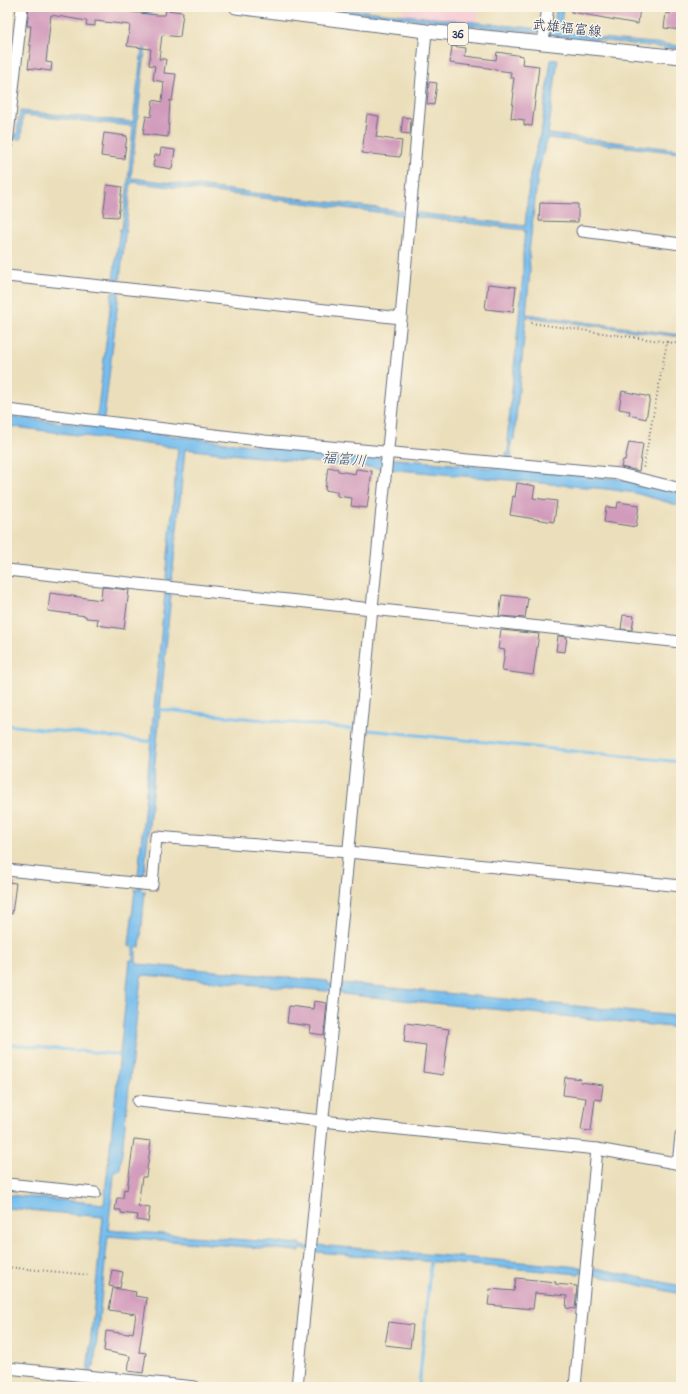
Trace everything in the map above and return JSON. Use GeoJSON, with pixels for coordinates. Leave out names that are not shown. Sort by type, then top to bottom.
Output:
{"type":"FeatureCollection","features":[{"type":"Feature","properties":{"kind":"main road","name":"武雄福富線"},"geometry":{"type":"LineString","coordinates":[[236,7],[331,13],[426,31],[544,35],[681,57]]}},
{"type":"Feature","properties":{"kind":"street"},"geometry":{"type":"LineString","coordinates":[[7,144],[22,7]]}},
{"type":"Feature","properties":{"kind":"street"},"geometry":{"type":"LineString","coordinates":[[544,35],[548,7]]}},
{"type":"Feature","properties":{"kind":"street"},"geometry":{"type":"LineString","coordinates":[[297,1387],[401,318],[426,31]]}},
{"type":"Feature","properties":{"kind":"street"},"geometry":{"type":"LineString","coordinates":[[582,231],[681,244]]}},
{"type":"Feature","properties":{"kind":"street"},"geometry":{"type":"LineString","coordinates":[[7,276],[122,287],[401,318]]}},
{"type":"Feature","properties":{"kind":"street"},"geometry":{"type":"LineString","coordinates":[[7,410],[387,455],[620,474],[681,489]]}},
{"type":"Feature","properties":{"kind":"street"},"geometry":{"type":"LineString","coordinates":[[7,570],[681,642]]}},
{"type":"Feature","properties":{"kind":"street"},"geometry":{"type":"LineString","coordinates":[[7,870],[152,886],[156,837],[349,852],[681,886]]}},
{"type":"Feature","properties":{"kind":"street"},"geometry":{"type":"LineString","coordinates":[[138,1101],[597,1149],[680,1164],[681,1136]]}},
{"type":"Feature","properties":{"kind":"street"},"geometry":{"type":"LineString","coordinates":[[575,1387],[597,1149]]}},
{"type":"Feature","properties":{"kind":"street"},"geometry":{"type":"LineString","coordinates":[[7,1184],[95,1193]]}},
{"type":"Feature","properties":{"kind":"street"},"geometry":{"type":"LineString","coordinates":[[7,1368],[195,1387]]}},
{"type":"Feature","properties":{"kind":"path"},"geometry":{"type":"LineString","coordinates":[[531,323],[681,344]]}},
{"type":"Feature","properties":{"kind":"path"},"geometry":{"type":"LineString","coordinates":[[641,478],[667,342]]}},
{"type":"Feature","properties":{"kind":"path"},"geometry":{"type":"LineString","coordinates":[[7,1267],[90,1275]]}},
{"type":"Feature","properties":{"kind":"shaded area"},"geometry":{"type":"Polygon","coordinates":[[[403,7],[479,7],[477,25],[403,17],[403,7]]]}},
{"type":"Feature","properties":{"kind":"water","name":"福富川"},"geometry":{"type":"Polygon","coordinates":[[[144,7],[152,8],[149,33],[147,33],[131,178],[525,226],[530,175],[542,127],[551,60],[558,59],[548,134],[681,150],[681,153],[547,138],[538,173],[529,252],[530,271],[526,314],[681,335],[681,337],[526,317],[514,439],[511,442],[512,454],[509,469],[619,479],[640,483],[681,494],[681,506],[635,493],[607,489],[267,458],[185,449],[172,579],[169,593],[171,594],[144,877],[142,877],[141,890],[145,891],[140,947],[136,947],[136,960],[138,964],[328,981],[328,984],[342,985],[343,983],[676,1016],[676,1013],[681,1014],[681,1028],[342,994],[342,992],[328,990],[144,975],[141,977],[120,1170],[115,1171],[114,1176],[108,1230],[301,1244],[301,1246],[316,1247],[317,1245],[580,1267],[594,1270],[595,1268],[681,1286],[681,1294],[593,1275],[593,1273],[579,1272],[579,1274],[316,1252],[301,1249],[300,1251],[108,1236],[94,1366],[92,1366],[91,1385],[93,1385],[93,1387],[84,1387],[85,1385],[88,1385],[88,1365],[103,1217],[7,1208],[7,1195],[104,1204],[130,960],[133,960],[133,947],[129,946],[135,889],[138,889],[140,877],[138,876],[165,593],[168,579],[166,578],[178,448],[7,426],[7,416],[98,427],[99,418],[97,417],[112,293],[114,293],[115,279],[113,279],[120,229],[122,229],[133,126],[23,115],[21,139],[7,138],[7,134],[17,135],[20,111],[133,122],[144,33],[142,32],[144,7]],[[131,182],[120,279],[117,279],[117,292],[119,293],[104,418],[100,427],[267,447],[506,469],[506,454],[508,453],[509,441],[507,441],[523,276],[525,230],[131,182]]]}},
{"type":"Feature","properties":{"kind":"water"},"geometry":{"type":"Polygon","coordinates":[[[297,7],[326,7],[541,29],[552,28],[553,21],[555,21],[556,7],[563,7],[561,22],[562,29],[565,30],[564,34],[568,35],[569,32],[602,38],[681,46],[681,50],[580,38],[568,39],[568,37],[565,36],[553,36],[547,33],[297,7]]]}},
{"type":"Feature","properties":{"kind":"building"},"geometry":{"type":"Polygon","coordinates":[[[29,7],[122,7],[122,11],[157,15],[165,15],[166,10],[183,12],[180,37],[162,35],[159,59],[166,59],[164,73],[176,74],[172,101],[170,100],[168,137],[143,134],[146,116],[151,117],[153,100],[162,102],[164,82],[153,80],[155,66],[149,65],[151,49],[127,46],[130,25],[95,21],[95,26],[86,25],[87,21],[51,15],[46,62],[52,63],[51,71],[28,68],[31,45],[29,45],[31,26],[27,26],[29,7]]]}},
{"type":"Feature","properties":{"kind":"building"},"geometry":{"type":"Polygon","coordinates":[[[571,7],[640,7],[638,24],[571,12],[571,7]]]}},
{"type":"Feature","properties":{"kind":"building"},"geometry":{"type":"Polygon","coordinates":[[[671,7],[681,7],[681,30],[664,28],[666,13],[670,14],[671,7]]]}},
{"type":"Feature","properties":{"kind":"building"},"geometry":{"type":"Polygon","coordinates":[[[452,46],[466,48],[465,56],[496,60],[497,52],[523,56],[522,64],[539,66],[532,126],[524,125],[524,120],[511,118],[514,78],[510,78],[511,72],[450,63],[452,46]]]}},
{"type":"Feature","properties":{"kind":"building"},"geometry":{"type":"Polygon","coordinates":[[[429,82],[437,83],[434,105],[427,104],[429,82]]]}},
{"type":"Feature","properties":{"kind":"building"},"geometry":{"type":"Polygon","coordinates":[[[367,114],[379,116],[376,137],[402,141],[400,157],[362,153],[367,114]]]}},
{"type":"Feature","properties":{"kind":"building"},"geometry":{"type":"Polygon","coordinates":[[[403,117],[411,118],[410,134],[401,133],[403,117]]]}},
{"type":"Feature","properties":{"kind":"building"},"geometry":{"type":"Polygon","coordinates":[[[104,133],[127,136],[124,159],[101,156],[104,133]]]}},
{"type":"Feature","properties":{"kind":"building"},"geometry":{"type":"Polygon","coordinates":[[[161,148],[175,150],[172,169],[153,166],[155,155],[160,155],[161,148]]]}},
{"type":"Feature","properties":{"kind":"building"},"geometry":{"type":"Polygon","coordinates":[[[107,185],[122,187],[118,217],[103,216],[107,185]]]}},
{"type":"Feature","properties":{"kind":"building"},"geometry":{"type":"Polygon","coordinates":[[[540,203],[578,204],[578,222],[539,221],[540,203]]]}},
{"type":"Feature","properties":{"kind":"building"},"geometry":{"type":"Polygon","coordinates":[[[488,284],[516,287],[513,312],[485,309],[488,284]]]}},
{"type":"Feature","properties":{"kind":"building"},"geometry":{"type":"Polygon","coordinates":[[[622,391],[650,397],[646,419],[629,415],[630,411],[619,409],[622,391]]]}},
{"type":"Feature","properties":{"kind":"building"},"geometry":{"type":"Polygon","coordinates":[[[629,442],[643,444],[639,471],[621,467],[623,460],[625,460],[629,442]]]}},
{"type":"Feature","properties":{"kind":"building"},"geometry":{"type":"Polygon","coordinates":[[[328,467],[338,469],[338,471],[355,474],[356,469],[372,471],[367,508],[351,506],[352,498],[337,496],[337,492],[325,490],[328,467]]]}},
{"type":"Feature","properties":{"kind":"building"},"geometry":{"type":"Polygon","coordinates":[[[517,483],[535,486],[533,498],[557,501],[554,522],[510,515],[517,483]]]}},
{"type":"Feature","properties":{"kind":"building"},"geometry":{"type":"Polygon","coordinates":[[[618,502],[639,505],[636,527],[604,522],[606,507],[617,508],[618,502]]]}},
{"type":"Feature","properties":{"kind":"building"},"geometry":{"type":"Polygon","coordinates":[[[102,587],[129,590],[124,629],[97,625],[98,619],[86,618],[86,616],[48,611],[50,593],[101,600],[102,587]]]}},
{"type":"Feature","properties":{"kind":"building"},"geometry":{"type":"Polygon","coordinates":[[[502,595],[528,598],[525,618],[499,616],[502,595]]]}},
{"type":"Feature","properties":{"kind":"building"},"geometry":{"type":"Polygon","coordinates":[[[623,615],[634,616],[632,630],[621,629],[623,615]]]}},
{"type":"Feature","properties":{"kind":"building"},"geometry":{"type":"Polygon","coordinates":[[[501,630],[539,634],[533,675],[502,671],[505,650],[498,649],[501,630]]]}},
{"type":"Feature","properties":{"kind":"building"},"geometry":{"type":"Polygon","coordinates":[[[558,636],[567,637],[565,652],[556,651],[558,636]]]}},
{"type":"Feature","properties":{"kind":"building"},"geometry":{"type":"Polygon","coordinates":[[[7,882],[16,883],[12,914],[7,913],[7,882]]]}},
{"type":"Feature","properties":{"kind":"building"},"geometry":{"type":"Polygon","coordinates":[[[314,1001],[327,1003],[324,1035],[310,1033],[311,1026],[287,1023],[289,1006],[313,1009],[314,1001]]]}},
{"type":"Feature","properties":{"kind":"building"},"geometry":{"type":"Polygon","coordinates":[[[406,1023],[449,1029],[443,1075],[423,1072],[426,1045],[404,1042],[406,1023]]]}},
{"type":"Feature","properties":{"kind":"building"},"geometry":{"type":"Polygon","coordinates":[[[565,1077],[581,1079],[580,1082],[603,1085],[601,1100],[595,1099],[591,1131],[581,1130],[586,1098],[563,1095],[565,1077]]]}},
{"type":"Feature","properties":{"kind":"building"},"geometry":{"type":"Polygon","coordinates":[[[134,1139],[151,1141],[146,1177],[142,1177],[138,1206],[150,1208],[148,1222],[137,1220],[138,1215],[121,1213],[121,1210],[115,1210],[117,1198],[123,1198],[124,1189],[127,1190],[134,1139]]]}},
{"type":"Feature","properties":{"kind":"building"},"geometry":{"type":"Polygon","coordinates":[[[112,1270],[123,1272],[120,1288],[109,1286],[112,1270]]]}},
{"type":"Feature","properties":{"kind":"building"},"geometry":{"type":"Polygon","coordinates":[[[516,1278],[556,1282],[555,1284],[577,1286],[575,1309],[566,1308],[567,1296],[535,1293],[533,1309],[488,1305],[490,1289],[514,1291],[516,1278]]]}},
{"type":"Feature","properties":{"kind":"building"},"geometry":{"type":"Polygon","coordinates":[[[113,1288],[136,1292],[135,1296],[147,1298],[139,1352],[146,1353],[143,1373],[128,1371],[130,1356],[104,1351],[106,1331],[128,1334],[129,1332],[133,1333],[136,1314],[109,1310],[113,1288]]]}},
{"type":"Feature","properties":{"kind":"building"},"geometry":{"type":"Polygon","coordinates":[[[389,1322],[413,1325],[410,1348],[385,1345],[389,1322]]]}},
{"type":"Feature","properties":{"kind":"waterway"},"geometry":{"type":"LineString","coordinates":[[156,709],[353,729]]}},
{"type":"Feature","properties":{"kind":"waterway"},"geometry":{"type":"LineString","coordinates":[[7,725],[154,742]]}},
{"type":"Feature","properties":{"kind":"waterway"},"geometry":{"type":"LineString","coordinates":[[368,730],[681,762]]}},
{"type":"Feature","properties":{"kind":"waterway"},"geometry":{"type":"LineString","coordinates":[[7,1044],[123,1055]]}},
{"type":"Feature","properties":{"kind":"waterway"},"geometry":{"type":"LineString","coordinates":[[419,1387],[431,1259]]}}]}
